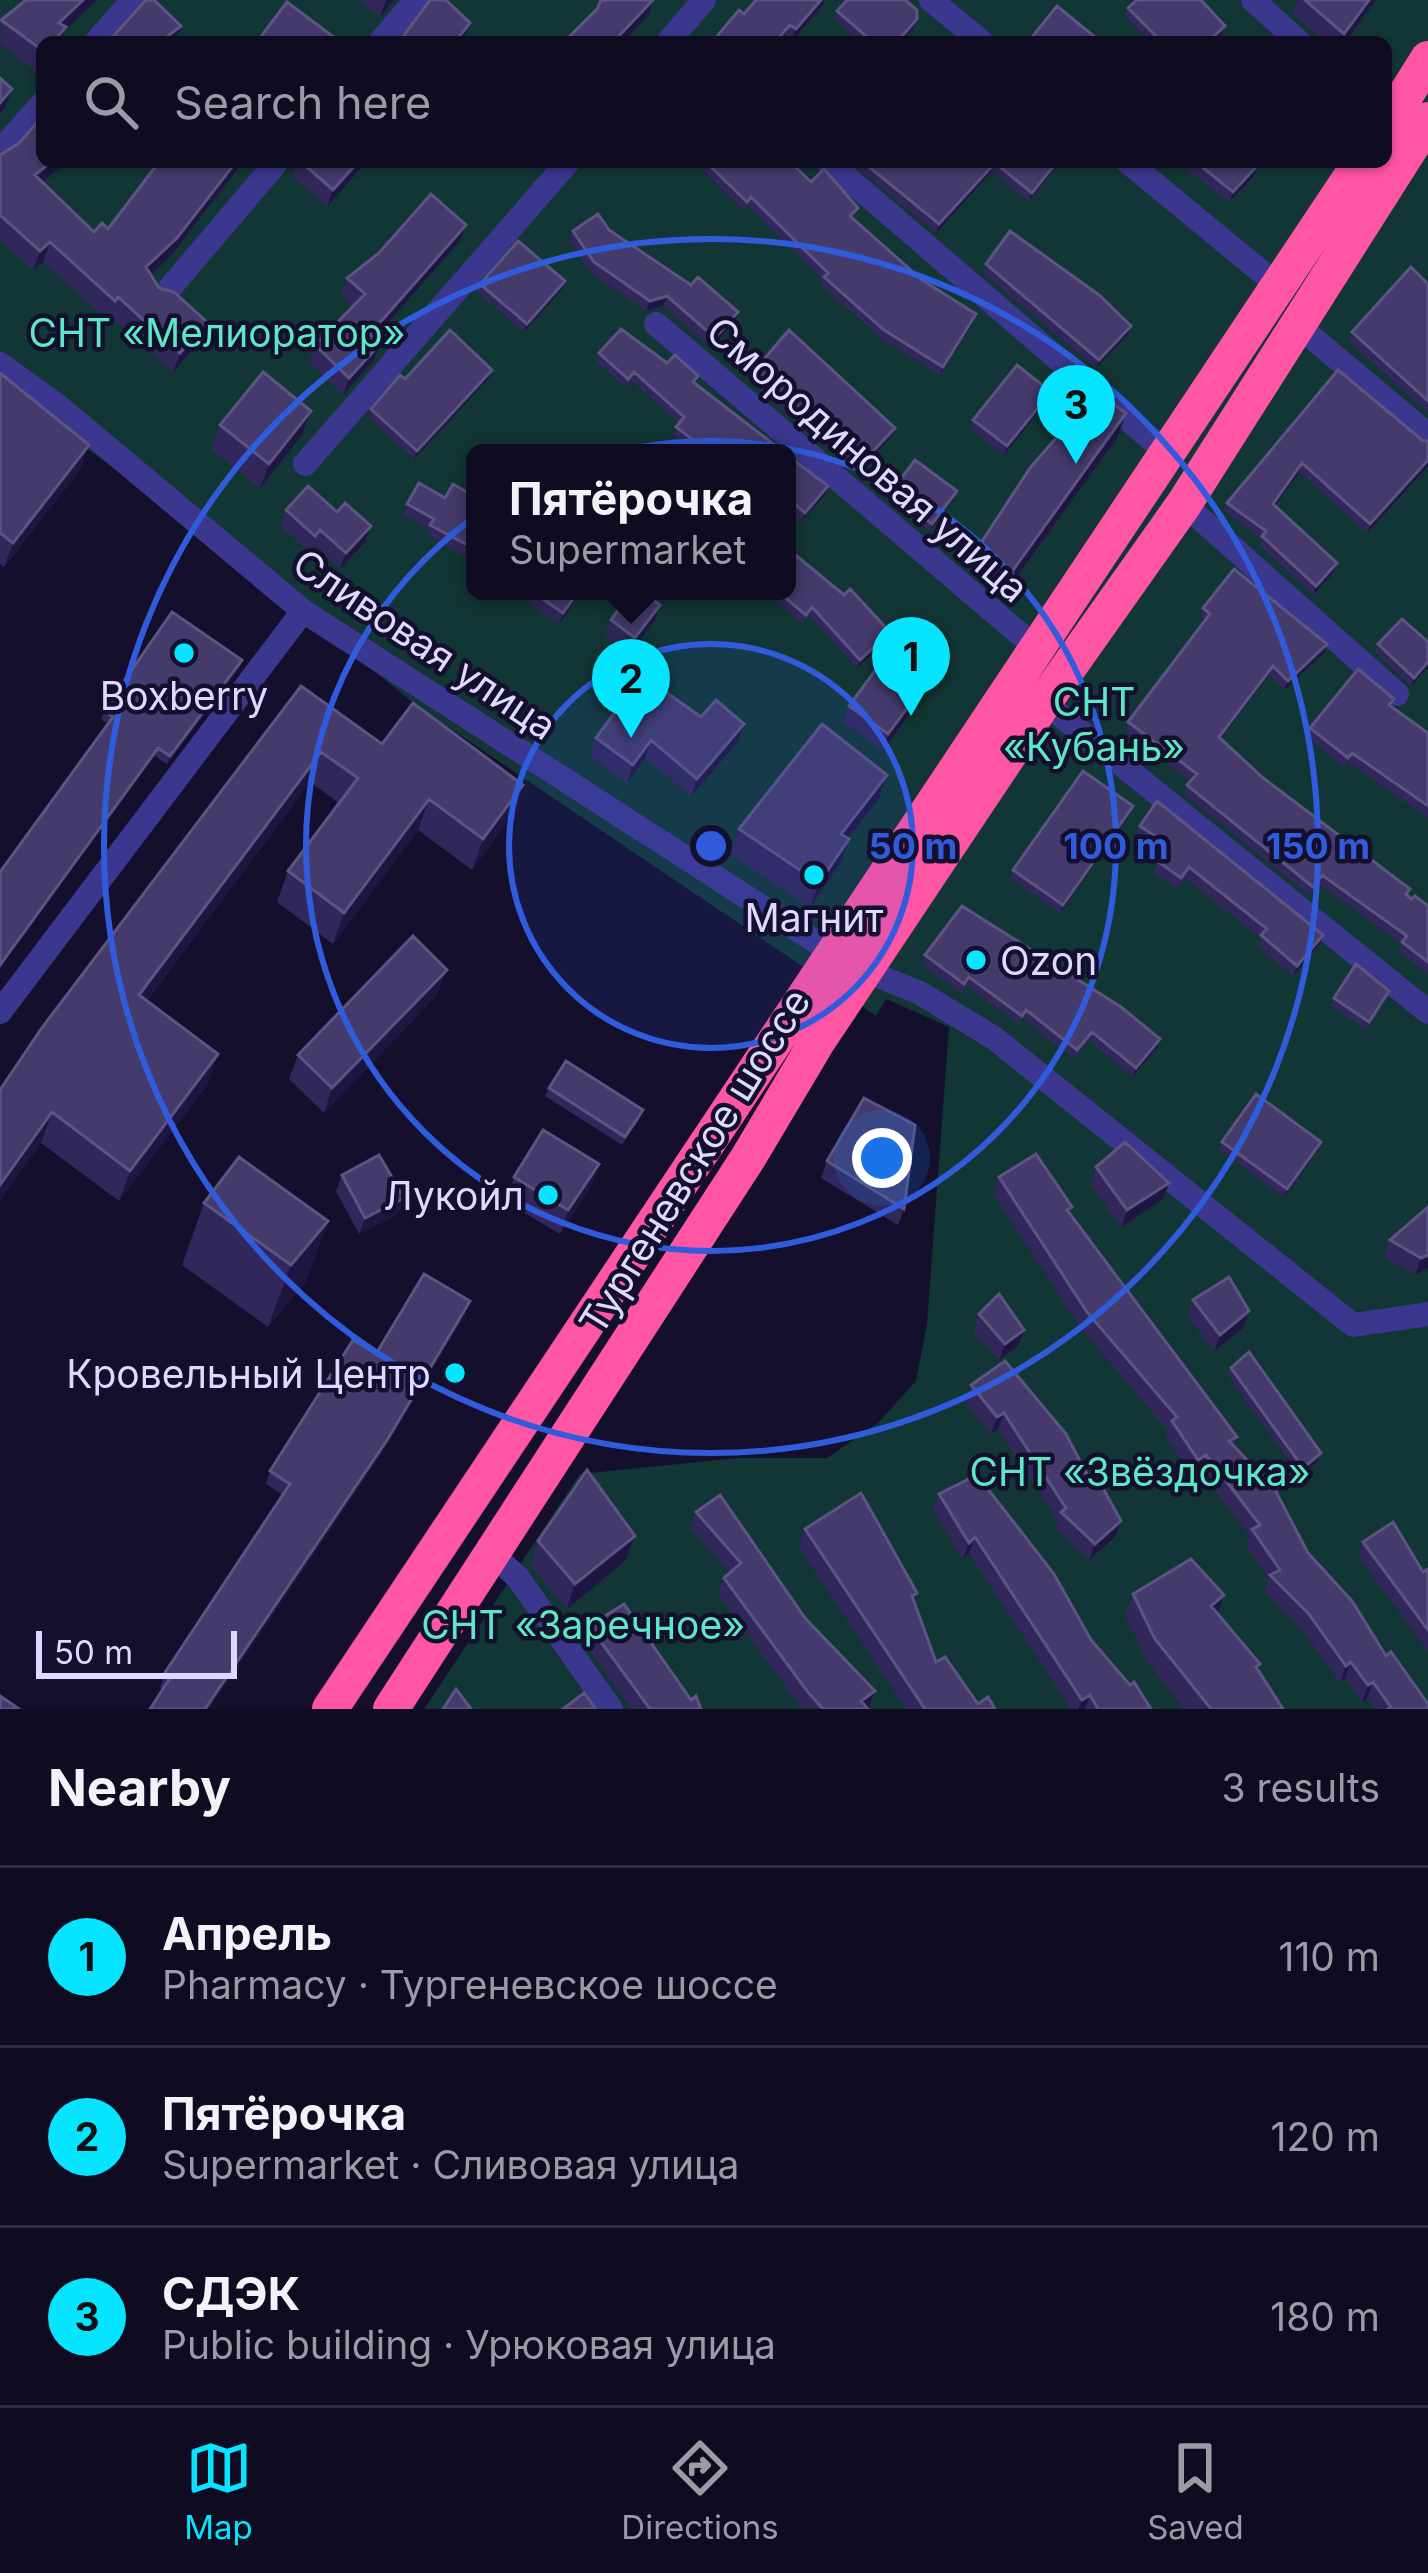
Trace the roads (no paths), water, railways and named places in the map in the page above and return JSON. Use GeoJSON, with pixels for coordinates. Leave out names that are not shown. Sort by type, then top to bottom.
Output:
{"type":"FeatureCollection","features":[{"type":"Feature","properties":{"kind":"highway","name":"Тургеневское шоссе"},"geometry":{"type":"LineString","coordinates":[[1405,130],[1428,59]]}},
{"type":"Feature","properties":{"kind":"highway","name":"Тургеневское шоссе"},"geometry":{"type":"LineString","coordinates":[[330,1709],[1357,168]]}},
{"type":"Feature","properties":{"kind":"highway","name":"Тургеневское шоссе"},"geometry":{"type":"LineString","coordinates":[[391,1709],[505,1565],[866,971],[1044,702],[1184,504],[1383,168]]}},
{"type":"Feature","properties":{"kind":"street"},"geometry":{"type":"LineString","coordinates":[[101,36],[133,0]]}},
{"type":"Feature","properties":{"kind":"street"},"geometry":{"type":"LineString","coordinates":[[385,36],[416,0]]}},
{"type":"Feature","properties":{"kind":"street"},"geometry":{"type":"LineString","coordinates":[[673,36],[704,0]]}},
{"type":"Feature","properties":{"kind":"street"},"geometry":{"type":"LineString","coordinates":[[931,0],[975,36]]}},
{"type":"Feature","properties":{"kind":"street"},"geometry":{"type":"LineString","coordinates":[[1253,0],[1292,36]]}},
{"type":"Feature","properties":{"kind":"street"},"geometry":{"type":"LineString","coordinates":[[0,152],[36,111]]}},
{"type":"Feature","properties":{"kind":"street"},"geometry":{"type":"LineString","coordinates":[[164,295],[272,168]]}},
{"type":"Feature","properties":{"kind":"street"},"geometry":{"type":"LineString","coordinates":[[305,464],[563,168]]}},
{"type":"Feature","properties":{"kind":"street"},"geometry":{"type":"LineString","coordinates":[[836,168],[1166,452]]}},
{"type":"Feature","properties":{"kind":"street"},"geometry":{"type":"LineString","coordinates":[[1135,168],[1276,284]]}},
{"type":"Feature","properties":{"kind":"street"},"geometry":{"type":"LineString","coordinates":[[1295,322],[1428,435]]}},
{"type":"Feature","properties":{"kind":"street","name":"Смородиновая улица"},"geometry":{"type":"LineString","coordinates":[[656,324],[1035,647]]}},
{"type":"Feature","properties":{"kind":"street","name":"Сливовая улица"},"geometry":{"type":"LineString","coordinates":[[0,364],[58,406],[302,611],[832,952]]}},
{"type":"Feature","properties":{"kind":"street"},"geometry":{"type":"LineString","coordinates":[[1184,504],[1397,694]]}},
{"type":"Feature","properties":{"kind":"street"},"geometry":{"type":"LineString","coordinates":[[0,1012],[302,611]]}},
{"type":"Feature","properties":{"kind":"street"},"geometry":{"type":"LineString","coordinates":[[1044,702],[1428,1012]]}},
{"type":"Feature","properties":{"kind":"street"},"geometry":{"type":"LineString","coordinates":[[866,971],[920,992],[994,1038],[1353,1325],[1428,1314]]}},
{"type":"Feature","properties":{"kind":"street"},"geometry":{"type":"LineString","coordinates":[[505,1565],[611,1709]]}},
{"type":"Feature","properties":{"kind":"place","name":"СДЭК"},"geometry":{"type":"Point","coordinates":[1076,464]}},
{"type":"Feature","properties":{"kind":"place","name":"Boxberry"},"geometry":{"type":"Point","coordinates":[184,653]}},
{"type":"Feature","properties":{"kind":"place","name":"Апрель"},"geometry":{"type":"Point","coordinates":[911,716]}},
{"type":"Feature","properties":{"kind":"place","name":"Пятёрочка"},"geometry":{"type":"Point","coordinates":[631,738]}},
{"type":"Feature","properties":{"kind":"place","name":"Магнит"},"geometry":{"type":"Point","coordinates":[814,875]}},
{"type":"Feature","properties":{"kind":"place","name":"Ozon"},"geometry":{"type":"Point","coordinates":[976,960]}},
{"type":"Feature","properties":{"kind":"place","name":"Лукойл"},"geometry":{"type":"Point","coordinates":[548,1195]}},
{"type":"Feature","properties":{"kind":"place","name":"Кровельный Центр"},"geometry":{"type":"Point","coordinates":[455,1373]}},
{"type":"Feature","properties":{"kind":"park label","name":"СНТ «Мелиоратор»"},"geometry":{"type":"Point","coordinates":[217,332]}},
{"type":"Feature","properties":{"kind":"park label","name":"СНТ «Кубань»"},"geometry":{"type":"Point","coordinates":[1094,724]}},
{"type":"Feature","properties":{"kind":"park label","name":"СНТ «Звёздочка»"},"geometry":{"type":"Point","coordinates":[1140,1471]}},
{"type":"Feature","properties":{"kind":"park label","name":"СНТ «Заречное»"},"geometry":{"type":"Point","coordinates":[583,1624]}}]}
